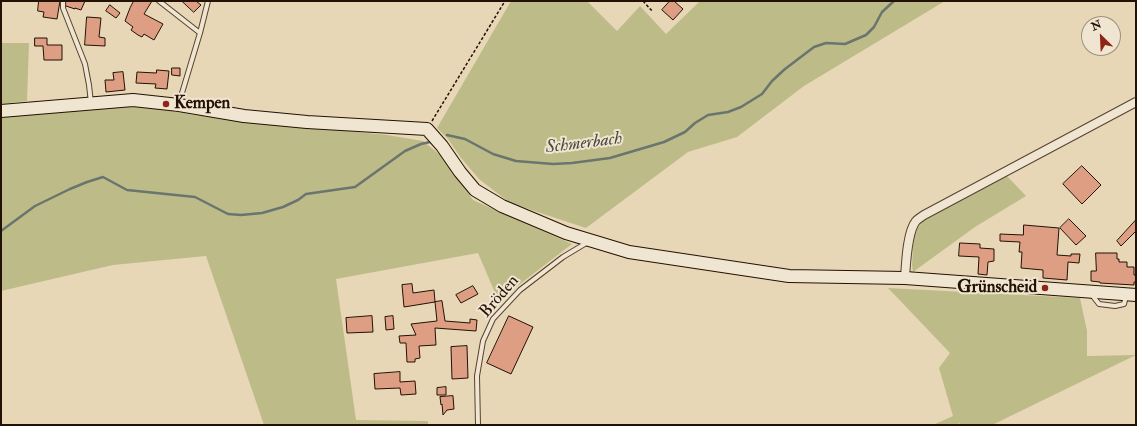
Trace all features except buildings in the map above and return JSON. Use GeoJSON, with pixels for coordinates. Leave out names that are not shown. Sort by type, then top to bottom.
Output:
{"type":"FeatureCollection","features":[{"type":"Feature","properties":{"kind":"street"},"geometry":{"type":"LineString","coordinates":[[1,111],[133,100],[179,105],[244,116],[308,122],[427,129],[442,146],[460,172],[475,190],[502,206],[566,233],[628,252],[789,276],[905,278],[1131,295]]}},
{"type":"Feature","properties":{"kind":"street"},"geometry":{"type":"LineString","coordinates":[[905,278],[910,239],[916,220],[1136,102]]}},
{"type":"Feature","properties":{"kind":"lane"},"geometry":{"type":"LineString","coordinates":[[63,1],[63,8],[85,64],[91,103]]}},
{"type":"Feature","properties":{"kind":"lane"},"geometry":{"type":"LineString","coordinates":[[159,1],[200,34]]}},
{"type":"Feature","properties":{"kind":"lane"},"geometry":{"type":"LineString","coordinates":[[179,105],[208,1]]}},
{"type":"Feature","properties":{"kind":"lane","name":"Bröden"},"geometry":{"type":"LineString","coordinates":[[478,425],[477,376],[483,341],[493,319],[520,290],[563,257],[591,241]]}},
{"type":"Feature","properties":{"kind":"path"},"geometry":{"type":"LineString","coordinates":[[427,129],[505,1]]}},
{"type":"Feature","properties":{"kind":"path"},"geometry":{"type":"LineString","coordinates":[[643,1],[653,12]]}},
{"type":"Feature","properties":{"kind":"shaded area"},"geometry":{"type":"Polygon","coordinates":[[[511,1],[587,1],[617,31],[640,6],[666,34],[700,1],[945,1],[804,86],[737,137],[688,152],[586,228],[510,203],[479,179],[461,158],[448,139],[437,128],[511,1]]]}},
{"type":"Feature","properties":{"kind":"shaded area"},"geometry":{"type":"Polygon","coordinates":[[[1,43],[29,43],[27,101],[1,104],[1,43]]]}},
{"type":"Feature","properties":{"kind":"shaded area"},"geometry":{"type":"Polygon","coordinates":[[[130,106],[194,115],[387,135],[423,141],[444,158],[473,200],[572,244],[511,291],[502,300],[496,295],[478,253],[336,279],[356,420],[428,421],[428,425],[264,425],[206,256],[113,265],[1,291],[1,118],[20,114],[130,106]]]}},
{"type":"Feature","properties":{"kind":"shaded area"},"geometry":{"type":"Polygon","coordinates":[[[1007,176],[1026,196],[975,227],[913,272],[914,232],[925,219],[1007,176]]]}},
{"type":"Feature","properties":{"kind":"shaded area"},"geometry":{"type":"Polygon","coordinates":[[[888,288],[1080,298],[1087,331],[1087,356],[1136,355],[992,425],[961,425],[959,423],[957,425],[933,425],[953,416],[939,368],[950,353],[888,288]]]}},
{"type":"Feature","properties":{"kind":"waterway","name":"Schmerbach"},"geometry":{"type":"LineString","coordinates":[[447,135],[465,139],[493,154],[516,161],[553,164],[610,158],[664,142],[685,132],[695,123],[708,115],[728,112],[741,107],[762,94],[772,81],[785,69],[814,47],[826,43],[845,44],[866,35],[874,27],[882,12],[894,1]]}},
{"type":"Feature","properties":{"kind":"waterway","name":"Schmerbach"},"geometry":{"type":"LineString","coordinates":[[1,231],[35,206],[70,189],[103,177],[127,190],[195,197],[228,214],[241,215],[262,213],[283,207],[298,200],[306,194],[355,187],[405,151],[430,142]]}},
{"type":"Feature","properties":{"kind":"place","name":"Kempen"},"geometry":{"type":"Point","coordinates":[166,104]}},
{"type":"Feature","properties":{"kind":"place","name":"Grünscheid"},"geometry":{"type":"Point","coordinates":[1045,288]}}]}
